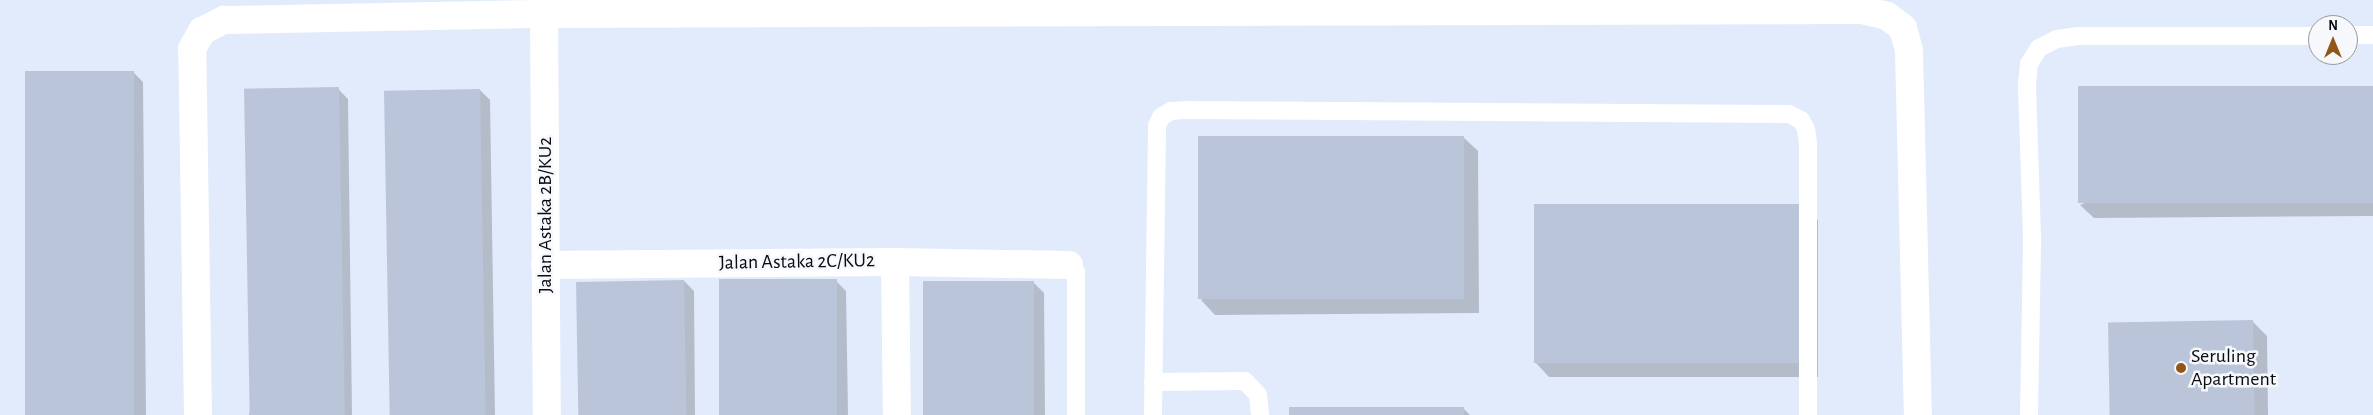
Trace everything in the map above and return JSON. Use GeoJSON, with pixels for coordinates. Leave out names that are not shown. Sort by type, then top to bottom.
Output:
{"type":"FeatureCollection","features":[{"type":"Feature","properties":{"kind":"street"},"geometry":{"type":"LineString","coordinates":[[198,415],[192,49],[202,32],[224,20],[544,14],[1862,10],[1886,16],[1903,28],[1909,51],[1918,415]]}},
{"type":"Feature","properties":{"kind":"street","name":"Jalan Astaka 2B/KU2"},"geometry":{"type":"LineString","coordinates":[[544,14],[547,415]]}},
{"type":"Feature","properties":{"kind":"street"},"geometry":{"type":"LineString","coordinates":[[895,262],[1069,265]]}},
{"type":"Feature","properties":{"kind":"street","name":"Jalan Astaka 2C/KU2"},"geometry":{"type":"LineString","coordinates":[[545,265],[895,262],[897,415]]}},
{"type":"Feature","properties":{"kind":"lane"},"geometry":{"type":"LineString","coordinates":[[2358,36],[2373,35]]}},
{"type":"Feature","properties":{"kind":"lane"},"geometry":{"type":"LineString","coordinates":[[2029,415],[2032,237],[2027,84],[2029,64],[2039,48],[2057,39],[2079,36],[2308,36]]}},
{"type":"Feature","properties":{"kind":"lane"},"geometry":{"type":"LineString","coordinates":[[1153,415],[1155,139],[1161,117],[1171,111],[1778,112],[1800,120],[1806,129],[1808,144],[1808,415]]}},
{"type":"Feature","properties":{"kind":"lane"},"geometry":{"type":"LineString","coordinates":[[1069,265],[1076,272],[1076,415]]}},
{"type":"Feature","properties":{"kind":"lane"},"geometry":{"type":"LineString","coordinates":[[1153,382],[1245,381],[1258,395],[1260,415]]}},
{"type":"Feature","properties":{"kind":"building"},"geometry":{"type":"Polygon","coordinates":[[[25,71],[134,71],[134,415],[25,415],[25,71]]]}},
{"type":"Feature","properties":{"kind":"building"},"geometry":{"type":"Polygon","coordinates":[[[2078,86],[2373,86],[2373,203],[2078,203],[2078,86]]]}},
{"type":"Feature","properties":{"kind":"building"},"geometry":{"type":"Polygon","coordinates":[[[339,87],[345,415],[250,415],[244,89],[339,87]]]}},
{"type":"Feature","properties":{"kind":"building"},"geometry":{"type":"Polygon","coordinates":[[[480,89],[486,415],[390,415],[384,91],[480,89]]]}},
{"type":"Feature","properties":{"kind":"building"},"geometry":{"type":"Polygon","coordinates":[[[1198,136],[1464,136],[1464,299],[1198,299],[1198,136]]]}},
{"type":"Feature","properties":{"kind":"building"},"geometry":{"type":"Polygon","coordinates":[[[1534,204],[1804,204],[1804,363],[1534,363],[1534,204]]]}},
{"type":"Feature","properties":{"kind":"building"},"geometry":{"type":"Polygon","coordinates":[[[719,279],[837,279],[837,415],[719,415],[719,279]]]}},
{"type":"Feature","properties":{"kind":"building"},"geometry":{"type":"Polygon","coordinates":[[[684,280],[686,415],[578,415],[576,282],[684,280]]]}},
{"type":"Feature","properties":{"kind":"building"},"geometry":{"type":"Polygon","coordinates":[[[923,281],[1034,281],[1034,415],[923,415],[923,281]]]}},
{"type":"Feature","properties":{"kind":"building","name":"Seruling Apartment"},"geometry":{"type":"Polygon","coordinates":[[[2253,320],[2255,415],[2110,415],[2108,323],[2253,320]]]}},
{"type":"Feature","properties":{"kind":"building"},"geometry":{"type":"Polygon","coordinates":[[[1289,407],[1464,407],[1464,415],[1289,415],[1289,407]]]}},
{"type":"Feature","properties":{"kind":"place","name":"Seruling Apartment"},"geometry":{"type":"Point","coordinates":[2181,368]}}]}
